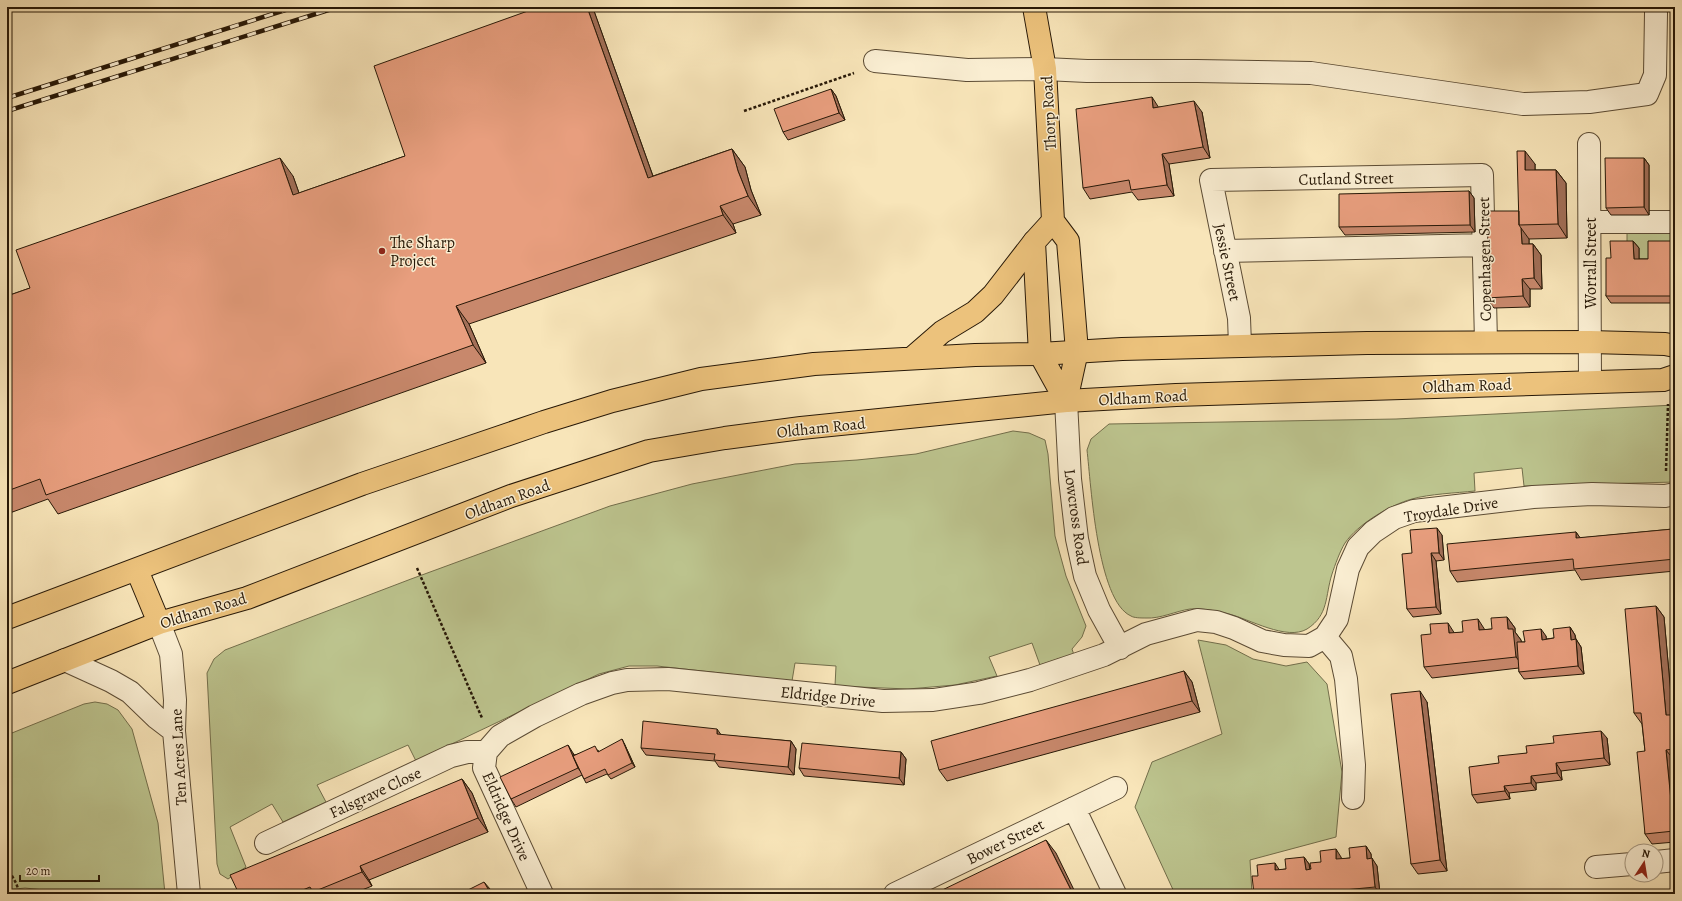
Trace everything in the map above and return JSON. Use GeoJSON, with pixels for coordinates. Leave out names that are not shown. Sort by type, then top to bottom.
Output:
{"type":"FeatureCollection","features":[{"type":"Feature","properties":{"kind":"main road","name":"Thorp Road"},"geometry":{"type":"LineString","coordinates":[[1034,7],[1046,69],[1053,220]]}},
{"type":"Feature","properties":{"kind":"main road"},"geometry":{"type":"LineString","coordinates":[[912,358],[942,332],[975,312],[993,295],[1053,220],[1068,241],[1078,351],[1066,401]]}},
{"type":"Feature","properties":{"kind":"main road"},"geometry":{"type":"LineString","coordinates":[[1034,242],[1040,354],[1066,401]]}},
{"type":"Feature","properties":{"kind":"main road"},"geometry":{"type":"LineString","coordinates":[[7,618],[362,484],[544,422],[612,401],[701,379],[814,364],[975,355],[1040,354],[1078,351],[1240,345],[1590,342],[1665,344],[1675,346]]}},
{"type":"Feature","properties":{"kind":"main road","name":"Oldham Road"},"geometry":{"type":"LineString","coordinates":[[7,682],[159,623],[248,598],[511,496],[649,451],[725,438],[801,428],[1066,401],[1176,395],[1663,380],[1675,376]]}},
{"type":"Feature","properties":{"kind":"main road"},"geometry":{"type":"LineString","coordinates":[[137,570],[159,623]]}},
{"type":"Feature","properties":{"kind":"street"},"geometry":{"type":"LineString","coordinates":[[875,61],[967,70],[1046,69],[1087,71],[1197,70],[1311,72],[1523,104],[1589,102],[1647,94],[1654,75],[1656,14]]}},
{"type":"Feature","properties":{"kind":"street","name":"Worrall Street"},"geometry":{"type":"LineString","coordinates":[[1589,144],[1590,382]]}},
{"type":"Feature","properties":{"kind":"street","name":"Cutland Street"},"geometry":{"type":"LineString","coordinates":[[1211,180],[1482,175]]}},
{"type":"Feature","properties":{"kind":"street","name":"Copenhagen Street"},"geometry":{"type":"LineString","coordinates":[[1482,175],[1486,342]]}},
{"type":"Feature","properties":{"kind":"street","name":"Jessie Street"},"geometry":{"type":"LineString","coordinates":[[1211,180],[1240,318],[1240,345]]}},
{"type":"Feature","properties":{"kind":"street"},"geometry":{"type":"LineString","coordinates":[[1590,222],[1675,222]]}},
{"type":"Feature","properties":{"kind":"street"},"geometry":{"type":"LineString","coordinates":[[1225,251],[1484,245]]}},
{"type":"Feature","properties":{"kind":"street","name":"Lowcross Road"},"geometry":{"type":"LineString","coordinates":[[1066,401],[1070,479],[1077,539],[1085,576],[1099,610],[1120,648]]}},
{"type":"Feature","properties":{"kind":"street","name":"Troydale Drive"},"geometry":{"type":"LineString","coordinates":[[1325,637],[1337,619],[1348,569],[1358,547],[1373,532],[1394,518],[1414,511],[1533,497],[1592,494],[1665,496],[1675,494]]}},
{"type":"Feature","properties":{"kind":"street","name":"Eldridge Drive"},"geometry":{"type":"LineString","coordinates":[[542,894],[484,768],[490,748],[500,736],[575,697],[612,683],[627,680],[668,679],[883,702],[933,700],[979,693],[1030,680],[1104,655],[1146,634],[1197,620],[1216,622],[1234,628],[1262,641],[1284,645],[1309,646],[1325,637]]}},
{"type":"Feature","properties":{"kind":"street","name":"Ten Acres Lane"},"geometry":{"type":"LineString","coordinates":[[159,623],[171,654],[175,700],[174,731],[189,894]]}},
{"type":"Feature","properties":{"kind":"street"},"geometry":{"type":"LineString","coordinates":[[1325,637],[1341,656],[1346,679],[1354,764],[1353,798]]}},
{"type":"Feature","properties":{"kind":"street"},"geometry":{"type":"LineString","coordinates":[[65,660],[111,681],[130,692],[157,718],[174,731]]}},
{"type":"Feature","properties":{"kind":"street","name":"Falsgrave Close"},"geometry":{"type":"LineString","coordinates":[[266,843],[451,756],[490,748]]}},
{"type":"Feature","properties":{"kind":"street","name":"Bower Street"},"geometry":{"type":"LineString","coordinates":[[895,894],[1116,788]]}},
{"type":"Feature","properties":{"kind":"street"},"geometry":{"type":"LineString","coordinates":[[1074,808],[1115,894]]}},
{"type":"Feature","properties":{"kind":"street"},"geometry":{"type":"LineString","coordinates":[[1664,861],[1675,860]]}},
{"type":"Feature","properties":{"kind":"street"},"geometry":{"type":"LineString","coordinates":[[1596,867],[1624,865]]}},
{"type":"Feature","properties":{"kind":"path"},"geometry":{"type":"LineString","coordinates":[[744,111],[850,76],[875,61]]}},
{"type":"Feature","properties":{"kind":"path"},"geometry":{"type":"LineString","coordinates":[[1665,475],[1668,399]]}},
{"type":"Feature","properties":{"kind":"path"},"geometry":{"type":"LineString","coordinates":[[417,568],[490,748]]}},
{"type":"Feature","properties":{"kind":"path"},"geometry":{"type":"LineString","coordinates":[[7,867],[20,894]]}},
{"type":"Feature","properties":{"kind":"green space"},"geometry":{"type":"Polygon","coordinates":[[[1627,230],[1675,230],[1675,249],[1653,266],[1639,266],[1627,248],[1627,230]]]}},
{"type":"Feature","properties":{"kind":"green space"},"geometry":{"type":"Polygon","coordinates":[[[1675,405],[1675,482],[1524,486],[1522,468],[1474,473],[1475,491],[1412,499],[1375,516],[1358,529],[1345,543],[1339,554],[1332,574],[1323,611],[1319,618],[1307,629],[1299,632],[1279,631],[1229,614],[1204,609],[1190,609],[1151,618],[1132,617],[1120,606],[1110,589],[1103,566],[1094,514],[1087,450],[1091,439],[1109,424],[1396,419],[1675,405]]]}},
{"type":"Feature","properties":{"kind":"green space"},"geometry":{"type":"Polygon","coordinates":[[[1013,431],[1029,433],[1045,440],[1048,454],[1055,536],[1066,576],[1086,626],[1082,637],[1072,649],[1074,655],[1040,665],[1032,643],[989,657],[997,676],[955,685],[908,689],[835,686],[836,666],[795,663],[792,681],[657,666],[629,666],[599,674],[416,761],[408,745],[317,785],[326,802],[283,822],[272,804],[230,827],[246,867],[228,879],[220,874],[217,864],[207,673],[214,659],[225,650],[411,579],[610,506],[692,484],[795,464],[916,454],[1013,431]]]}},
{"type":"Feature","properties":{"kind":"green space"},"geometry":{"type":"Polygon","coordinates":[[[1198,640],[1226,645],[1253,659],[1286,666],[1307,662],[1327,684],[1342,772],[1336,837],[1250,860],[1252,894],[1175,894],[1135,807],[1152,762],[1222,734],[1198,640]]]}},
{"type":"Feature","properties":{"kind":"green space"},"geometry":{"type":"Polygon","coordinates":[[[95,702],[107,704],[118,710],[132,729],[158,823],[165,894],[81,894],[25,888],[7,890],[7,735],[84,704],[95,702]]]}},
{"type":"Feature","properties":{"kind":"building","name":"The Sharp Project"},"geometry":{"type":"Polygon","coordinates":[[[539,7],[587,7],[648,178],[732,149],[738,171],[748,196],[720,206],[723,215],[456,306],[473,345],[46,495],[40,479],[7,491],[7,296],[30,288],[16,250],[280,158],[293,195],[405,156],[374,66],[539,7]]]}},
{"type":"Feature","properties":{"kind":"building"},"geometry":{"type":"Polygon","coordinates":[[[831,89],[839,113],[783,132],[774,109],[831,89]]]}},
{"type":"Feature","properties":{"kind":"building"},"geometry":{"type":"Polygon","coordinates":[[[1152,97],[1153,108],[1194,101],[1203,147],[1162,154],[1167,185],[1131,190],[1129,180],[1083,188],[1076,109],[1152,97]]]}},
{"type":"Feature","properties":{"kind":"building"},"geometry":{"type":"Polygon","coordinates":[[[1517,151],[1525,151],[1525,170],[1556,170],[1558,224],[1519,225],[1517,151]]]}},
{"type":"Feature","properties":{"kind":"building"},"geometry":{"type":"Polygon","coordinates":[[[1605,158],[1644,158],[1644,207],[1606,208],[1605,158]]]}},
{"type":"Feature","properties":{"kind":"building"},"geometry":{"type":"Polygon","coordinates":[[[1469,191],[1470,225],[1339,227],[1339,194],[1469,191]]]}},
{"type":"Feature","properties":{"kind":"building"},"geometry":{"type":"Polygon","coordinates":[[[1487,211],[1519,211],[1519,225],[1521,228],[1522,244],[1533,244],[1534,278],[1522,279],[1523,296],[1486,298],[1486,278],[1489,278],[1487,211]]]}},
{"type":"Feature","properties":{"kind":"building"},"geometry":{"type":"Polygon","coordinates":[[[1610,241],[1633,241],[1634,259],[1648,259],[1648,241],[1671,241],[1671,259],[1675,259],[1675,296],[1606,296],[1606,258],[1611,258],[1610,241]]]}},
{"type":"Feature","properties":{"kind":"building"},"geometry":{"type":"Polygon","coordinates":[[[1437,528],[1439,553],[1431,553],[1436,607],[1407,609],[1402,554],[1412,553],[1410,530],[1437,528]]]}},
{"type":"Feature","properties":{"kind":"building"},"geometry":{"type":"Polygon","coordinates":[[[1673,529],[1675,559],[1574,569],[1573,559],[1450,571],[1447,544],[1576,532],[1576,538],[1673,529]]]}},
{"type":"Feature","properties":{"kind":"building"},"geometry":{"type":"Polygon","coordinates":[[[1656,606],[1666,715],[1671,715],[1674,749],[1666,750],[1674,831],[1645,834],[1637,752],[1645,751],[1641,713],[1634,713],[1625,609],[1656,606]]]}},
{"type":"Feature","properties":{"kind":"building"},"geometry":{"type":"Polygon","coordinates":[[[1507,617],[1508,629],[1513,629],[1516,657],[1424,667],[1421,635],[1431,634],[1430,624],[1448,623],[1449,633],[1463,632],[1462,621],[1478,619],[1479,630],[1492,629],[1491,618],[1507,617]]]}},
{"type":"Feature","properties":{"kind":"building"},"geometry":{"type":"Polygon","coordinates":[[[1570,627],[1571,640],[1576,639],[1578,666],[1519,672],[1517,642],[1525,642],[1523,631],[1541,629],[1542,640],[1554,638],[1553,629],[1570,627]]]}},
{"type":"Feature","properties":{"kind":"building"},"geometry":{"type":"Polygon","coordinates":[[[1184,671],[1192,701],[939,770],[931,741],[1184,671]]]}},
{"type":"Feature","properties":{"kind":"building"},"geometry":{"type":"Polygon","coordinates":[[[1420,691],[1440,860],[1411,864],[1391,694],[1420,691]]]}},
{"type":"Feature","properties":{"kind":"building"},"geometry":{"type":"Polygon","coordinates":[[[643,721],[717,729],[717,734],[791,741],[788,767],[714,760],[715,754],[641,748],[643,721]]]}},
{"type":"Feature","properties":{"kind":"building"},"geometry":{"type":"Polygon","coordinates":[[[1601,731],[1604,758],[1556,763],[1557,773],[1531,776],[1531,783],[1504,786],[1505,791],[1472,795],[1469,767],[1499,763],[1498,756],[1527,753],[1526,746],[1554,743],[1553,736],[1601,731]]]}},
{"type":"Feature","properties":{"kind":"building"},"geometry":{"type":"Polygon","coordinates":[[[622,739],[632,763],[608,775],[605,769],[584,779],[573,756],[595,746],[598,752],[622,739]]]}},
{"type":"Feature","properties":{"kind":"building"},"geometry":{"type":"Polygon","coordinates":[[[802,743],[901,752],[899,778],[799,768],[802,743]]]}},
{"type":"Feature","properties":{"kind":"building"},"geometry":{"type":"Polygon","coordinates":[[[568,745],[578,768],[511,799],[500,777],[568,745]]]}},
{"type":"Feature","properties":{"kind":"building"},"geometry":{"type":"Polygon","coordinates":[[[462,779],[478,818],[360,866],[362,872],[313,892],[310,887],[293,894],[239,894],[230,875],[462,779]]]}},
{"type":"Feature","properties":{"kind":"building"},"geometry":{"type":"Polygon","coordinates":[[[1046,840],[1073,894],[934,894],[1046,840]]]}},
{"type":"Feature","properties":{"kind":"building"},"geometry":{"type":"Polygon","coordinates":[[[1366,846],[1367,859],[1372,858],[1375,887],[1313,893],[1314,894],[1254,894],[1252,876],[1258,876],[1257,865],[1275,863],[1275,870],[1286,869],[1285,859],[1304,857],[1306,870],[1311,869],[1310,863],[1321,862],[1320,851],[1336,849],[1336,859],[1350,858],[1349,848],[1366,846]]]}},
{"type":"Feature","properties":{"kind":"building"},"geometry":{"type":"Polygon","coordinates":[[[484,882],[491,894],[460,894],[484,882]]]}},
{"type":"Feature","properties":{"kind":"railway"},"geometry":{"type":"LineString","coordinates":[[7,98],[295,7]]}},
{"type":"Feature","properties":{"kind":"railway"},"geometry":{"type":"LineString","coordinates":[[7,111],[338,7]]}},
{"type":"Feature","properties":{"kind":"place","name":"The Sharp Project"},"geometry":{"type":"Point","coordinates":[382,251]}}]}
